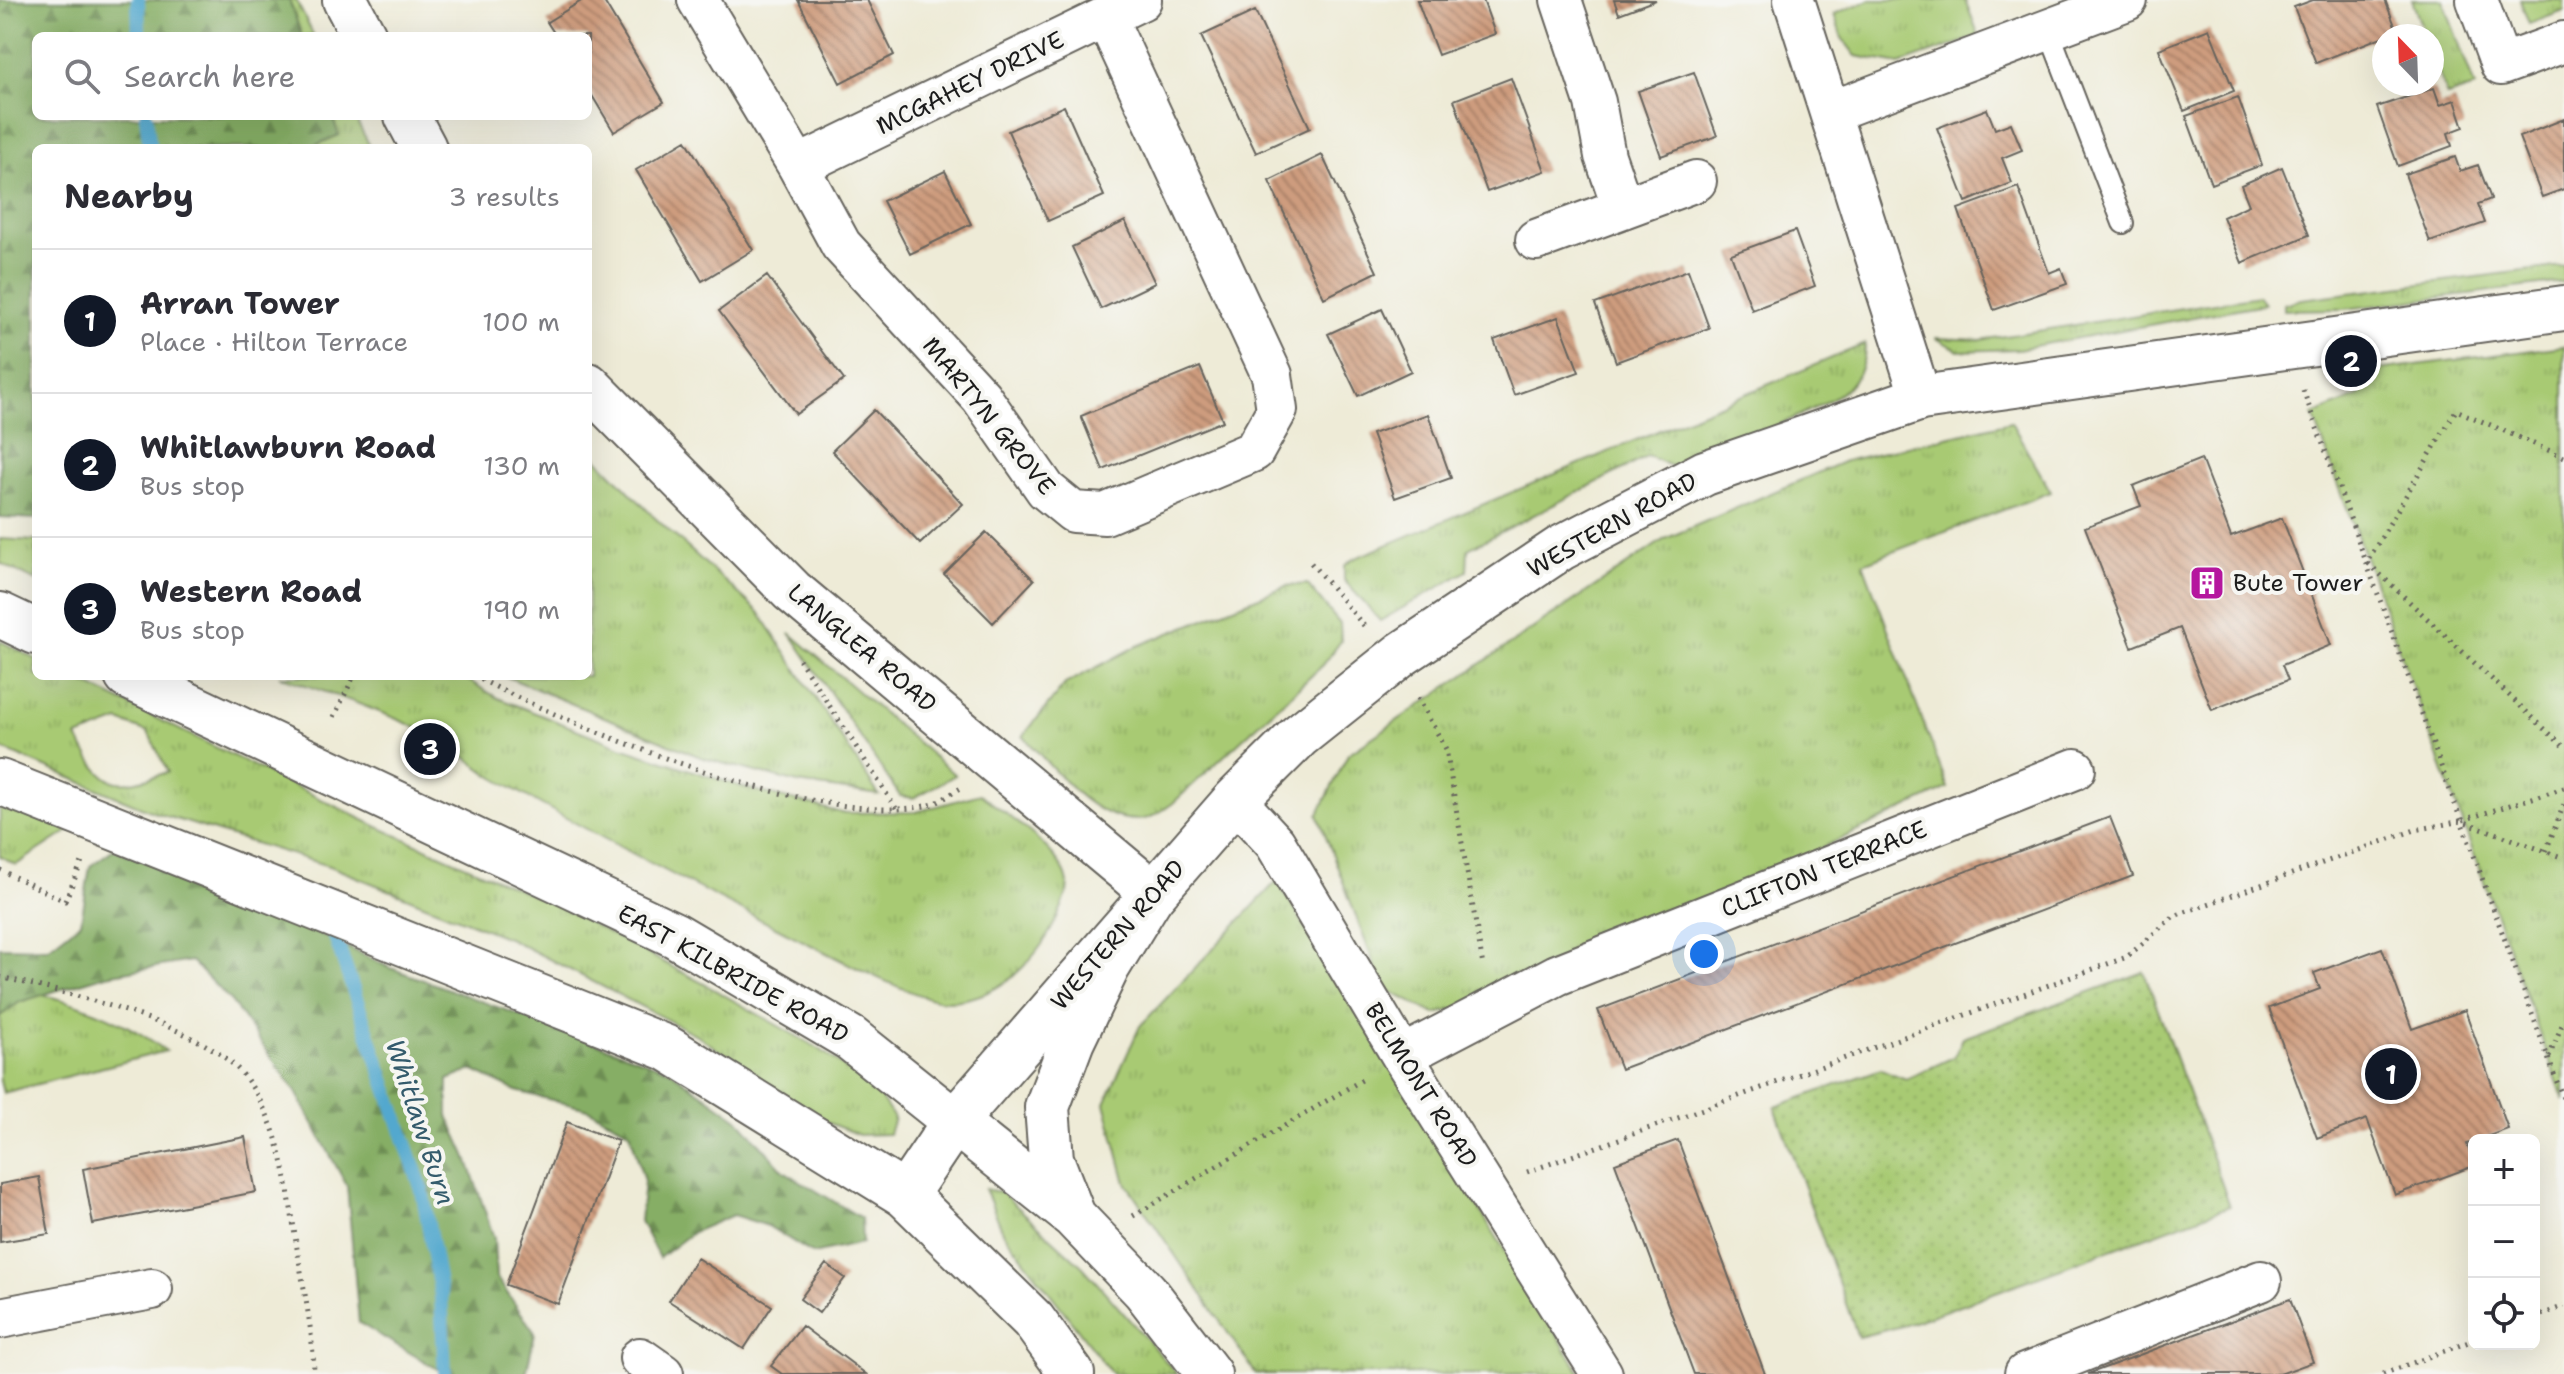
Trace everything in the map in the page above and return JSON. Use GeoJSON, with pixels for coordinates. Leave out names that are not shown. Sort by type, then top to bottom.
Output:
{"type":"FeatureCollection","features":[{"type":"Feature","properties":{"kind":"main road"},"geometry":{"type":"LineString","coordinates":[[345,0],[362,32]]}},
{"type":"Feature","properties":{"kind":"main road"},"geometry":{"type":"LineString","coordinates":[[409,120],[422,144]]}},
{"type":"Feature","properties":{"kind":"main road","name":"WESTERN ROAD"},"geometry":{"type":"LineString","coordinates":[[905,1195],[954,1122],[1235,800],[1299,736],[1402,654],[1561,548],[1705,473],[1921,398],[2286,344],[2564,308]]}},
{"type":"Feature","properties":{"kind":"main road","name":"LANGLEA ROAD"},"geometry":{"type":"LineString","coordinates":[[592,389],[792,591],[1153,893]]}},
{"type":"Feature","properties":{"kind":"main road"},"geometry":{"type":"LineString","coordinates":[[0,615],[32,630]]}},
{"type":"Feature","properties":{"kind":"main road","name":"EAST KILBRIDE ROAD"},"geometry":{"type":"LineString","coordinates":[[135,680],[675,935],[850,1038],[1073,1216],[1145,1291],[1209,1374]]}},
{"type":"Feature","properties":{"kind":"main road"},"geometry":{"type":"LineString","coordinates":[[0,782],[667,1048],[905,1195],[1033,1320],[1072,1374]]}},
{"type":"Feature","properties":{"kind":"main road"},"geometry":{"type":"LineString","coordinates":[[1073,1216],[1051,1159],[1047,1107],[1072,1041],[1107,968],[1153,893]]}},
{"type":"Feature","properties":{"kind":"street","name":"MARTYN GROVE"},"geometry":{"type":"LineString","coordinates":[[698,0],[798,166],[841,245],[981,397],[1046,490],[1073,512],[1105,514],[1254,451],[1277,410],[1272,375],[1124,9]]}},
{"type":"Feature","properties":{"kind":"street"},"geometry":{"type":"LineString","coordinates":[[1561,0],[1595,102],[1605,156],[1623,208]]}},
{"type":"Feature","properties":{"kind":"street"},"geometry":{"type":"LineString","coordinates":[[1794,0],[1921,398]]}},
{"type":"Feature","properties":{"kind":"street"},"geometry":{"type":"LineString","coordinates":[[1830,112],[2127,0]]}},
{"type":"Feature","properties":{"kind":"street"},"geometry":{"type":"LineString","coordinates":[[2477,0],[2501,65],[2564,42]]}},
{"type":"Feature","properties":{"kind":"street","name":"MCGAHEY DRIVE"},"geometry":{"type":"LineString","coordinates":[[798,166],[1124,9]]}},
{"type":"Feature","properties":{"kind":"street"},"geometry":{"type":"LineString","coordinates":[[1536,240],[1696,181]]}},
{"type":"Feature","properties":{"kind":"street","name":"CLIFTON TERRACE"},"geometry":{"type":"LineString","coordinates":[[1402,1056],[1557,975],[2075,769]]}},
{"type":"Feature","properties":{"kind":"street","name":"BELMONT ROAD"},"geometry":{"type":"LineString","coordinates":[[1235,800],[1275,843],[1402,1056],[1602,1374]]}},
{"type":"Feature","properties":{"kind":"street"},"geometry":{"type":"LineString","coordinates":[[2025,1374],[2261,1281]]}},
{"type":"Feature","properties":{"kind":"street"},"geometry":{"type":"LineString","coordinates":[[0,1318],[152,1289]]}},
{"type":"Feature","properties":{"kind":"lane"},"geometry":{"type":"LineString","coordinates":[[2048,29],[2123,223]]}},
{"type":"Feature","properties":{"kind":"path"},"geometry":{"type":"LineString","coordinates":[[2286,344],[2564,1101]]}},
{"type":"Feature","properties":{"kind":"path"},"geometry":{"type":"LineString","coordinates":[[2367,562],[2456,410],[2564,457]]}},
{"type":"Feature","properties":{"kind":"path"},"geometry":{"type":"LineString","coordinates":[[2367,562],[2564,747]]}},
{"type":"Feature","properties":{"kind":"path"},"geometry":{"type":"LineString","coordinates":[[1311,563],[1375,639]]}},
{"type":"Feature","properties":{"kind":"path"},"geometry":{"type":"LineString","coordinates":[[796,653],[896,808]]}},
{"type":"Feature","properties":{"kind":"path"},"geometry":{"type":"LineString","coordinates":[[334,717],[352,680]]}},
{"type":"Feature","properties":{"kind":"path"},"geometry":{"type":"LineString","coordinates":[[483,680],[633,746],[768,790],[831,804],[896,808],[931,805],[968,784]]}},
{"type":"Feature","properties":{"kind":"path"},"geometry":{"type":"LineString","coordinates":[[1416,694],[1446,749],[1491,1009]]}},
{"type":"Feature","properties":{"kind":"path"},"geometry":{"type":"LineString","coordinates":[[1484,1187],[2127,957],[2174,916],[2415,830],[2462,821],[2564,788]]}},
{"type":"Feature","properties":{"kind":"path"},"geometry":{"type":"LineString","coordinates":[[2546,851],[2564,804]]}},
{"type":"Feature","properties":{"kind":"path"},"geometry":{"type":"LineString","coordinates":[[2462,821],[2564,858]]}},
{"type":"Feature","properties":{"kind":"path"},"geometry":{"type":"LineString","coordinates":[[0,870],[65,901],[83,859]]}},
{"type":"Feature","properties":{"kind":"path"},"geometry":{"type":"LineString","coordinates":[[0,977],[91,999],[182,1034],[216,1051],[244,1075],[282,1154],[314,1374]]}},
{"type":"Feature","properties":{"kind":"path"},"geometry":{"type":"LineString","coordinates":[[2548,1058],[2564,1020]]}},
{"type":"Feature","properties":{"kind":"path"},"geometry":{"type":"LineString","coordinates":[[1126,1221],[1402,1056]]}},
{"type":"Feature","properties":{"kind":"path"},"geometry":{"type":"LineString","coordinates":[[2540,1316],[2564,1306]]}},
{"type":"Feature","properties":{"kind":"path"},"geometry":{"type":"LineString","coordinates":[[2383,1374],[2468,1342]]}},
{"type":"Feature","properties":{"kind":"green space"},"geometry":{"type":"Polygon","coordinates":[[[0,0],[289,0],[301,32],[32,32],[32,120],[333,120],[339,135],[318,144],[32,144],[32,519],[0,517],[0,0]]]}},
{"type":"Feature","properties":{"kind":"green space"},"geometry":{"type":"Polygon","coordinates":[[[289,0],[296,0],[312,32],[301,32],[289,0]]]}},
{"type":"Feature","properties":{"kind":"green space"},"geometry":{"type":"Polygon","coordinates":[[[1869,0],[1965,0],[1979,36],[1900,64],[1856,56],[1842,38],[1834,14],[1869,0]]]}},
{"type":"Feature","properties":{"kind":"green space"},"geometry":{"type":"Polygon","coordinates":[[[2412,0],[2443,0],[2475,87],[2447,96],[2444,88],[2444,24],[2421,24],[2412,0]]]}},
{"type":"Feature","properties":{"kind":"green space"},"geometry":{"type":"Polygon","coordinates":[[[2520,0],[2564,0],[2564,11],[2529,24],[2520,0]]]}},
{"type":"Feature","properties":{"kind":"green space"},"geometry":{"type":"Polygon","coordinates":[[[333,120],[356,120],[369,144],[318,144],[338,135],[333,120]]]}},
{"type":"Feature","properties":{"kind":"green space"},"geometry":{"type":"Polygon","coordinates":[[[2564,266],[2564,282],[2346,309],[2284,310],[2284,304],[2301,299],[2564,266]]]}},
{"type":"Feature","properties":{"kind":"green space"},"geometry":{"type":"Polygon","coordinates":[[[2258,296],[2264,304],[2018,349],[1959,351],[1936,338],[1980,340],[2258,296]]]}},
{"type":"Feature","properties":{"kind":"green space"},"geometry":{"type":"Polygon","coordinates":[[[1865,344],[1862,365],[1854,380],[1819,406],[1673,467],[1648,456],[1468,549],[1467,571],[1380,621],[1344,580],[1344,566],[1353,559],[1865,344]]]}},
{"type":"Feature","properties":{"kind":"green space"},"geometry":{"type":"Polygon","coordinates":[[[2564,346],[2564,1100],[2313,415],[2359,396],[2370,371],[2564,346]]]}},
{"type":"Feature","properties":{"kind":"green space"},"geometry":{"type":"Polygon","coordinates":[[[2011,422],[2051,492],[1863,563],[1948,788],[1767,874],[1470,1006],[1435,1014],[1383,988],[1318,815],[1348,754],[1665,539],[1845,461],[2011,422]]]}},
{"type":"Feature","properties":{"kind":"green space"},"geometry":{"type":"Polygon","coordinates":[[[592,453],[654,517],[759,612],[879,795],[798,783],[703,758],[515,680],[592,680],[592,453]]]}},
{"type":"Feature","properties":{"kind":"green space"},"geometry":{"type":"Polygon","coordinates":[[[0,539],[32,541],[32,579],[0,563],[0,539]]]}},
{"type":"Feature","properties":{"kind":"green space"},"geometry":{"type":"Polygon","coordinates":[[[1307,584],[1340,624],[1341,641],[1323,665],[1172,804],[1155,815],[1144,819],[1126,819],[1092,805],[1023,736],[1065,684],[1135,647],[1286,586],[1307,584]]]}},
{"type":"Feature","properties":{"kind":"green space"},"geometry":{"type":"Polygon","coordinates":[[[790,633],[955,775],[914,798],[900,796],[790,633]]]}},
{"type":"Feature","properties":{"kind":"green space"},"geometry":{"type":"Polygon","coordinates":[[[0,641],[32,657],[32,680],[78,680],[378,827],[564,909],[706,985],[821,1050],[875,1090],[894,1118],[889,1134],[859,1135],[816,1118],[697,1035],[510,939],[332,867],[153,812],[0,748],[0,641]],[[119,721],[77,737],[96,767],[112,781],[122,783],[168,772],[148,732],[119,721]]]}},
{"type":"Feature","properties":{"kind":"green space"},"geometry":{"type":"Polygon","coordinates":[[[291,680],[468,680],[498,698],[621,747],[742,787],[842,813],[916,812],[980,794],[1051,852],[1067,880],[1067,893],[1037,951],[1007,981],[968,999],[934,999],[844,962],[696,887],[496,779],[442,740],[341,697],[291,680]]]}},
{"type":"Feature","properties":{"kind":"green space"},"geometry":{"type":"Polygon","coordinates":[[[0,797],[76,826],[16,865],[0,856],[0,797]]]}},
{"type":"Feature","properties":{"kind":"green space"},"geometry":{"type":"Polygon","coordinates":[[[114,849],[271,910],[388,967],[669,1070],[738,1119],[784,1171],[861,1218],[862,1243],[813,1254],[768,1226],[733,1215],[693,1232],[659,1258],[640,1221],[644,1181],[630,1132],[588,1109],[516,1091],[472,1070],[448,1080],[448,1116],[466,1155],[494,1238],[496,1277],[535,1333],[526,1374],[446,1374],[359,1323],[347,1186],[296,1092],[231,1001],[191,961],[106,975],[20,1002],[0,1016],[0,947],[48,948],[81,922],[90,866],[114,849]]]}},
{"type":"Feature","properties":{"kind":"green space"},"geometry":{"type":"Polygon","coordinates":[[[1277,881],[1581,1374],[1256,1374],[1126,1183],[1105,1103],[1140,1026],[1277,881]]]}},
{"type":"Feature","properties":{"kind":"green space"},"geometry":{"type":"Polygon","coordinates":[[[2144,972],[2230,1206],[1906,1325],[1858,1337],[1775,1107],[1881,1069],[1906,1079],[1954,1057],[1963,1038],[2144,972]]]}},
{"type":"Feature","properties":{"kind":"green space"},"geometry":{"type":"Polygon","coordinates":[[[0,987],[45,995],[88,1008],[128,1027],[166,1051],[3,1093],[0,1080],[0,987]]]}},
{"type":"Feature","properties":{"kind":"green space"},"geometry":{"type":"Polygon","coordinates":[[[985,1189],[1001,1192],[1083,1267],[1177,1374],[1112,1374],[1003,1232],[985,1189]]]}},
{"type":"Feature","properties":{"kind":"building"},"geometry":{"type":"Polygon","coordinates":[[[583,0],[603,0],[664,102],[614,132],[592,96],[592,32],[553,32],[547,22],[583,0]]]}},
{"type":"Feature","properties":{"kind":"building"},"geometry":{"type":"Polygon","coordinates":[[[798,0],[867,0],[894,55],[840,83],[798,0]]]}},
{"type":"Feature","properties":{"kind":"building"},"geometry":{"type":"Polygon","coordinates":[[[1417,0],[1483,0],[1495,34],[1438,55],[1417,0]]]}},
{"type":"Feature","properties":{"kind":"building"},"geometry":{"type":"Polygon","coordinates":[[[1614,0],[1656,0],[1619,14],[1614,0]]]}},
{"type":"Feature","properties":{"kind":"building"},"geometry":{"type":"Polygon","coordinates":[[[2313,0],[2385,0],[2394,24],[2372,24],[2372,41],[2316,63],[2294,7],[2313,0]]]}},
{"type":"Feature","properties":{"kind":"building"},"geometry":{"type":"Polygon","coordinates":[[[1255,11],[1310,128],[1256,153],[1201,36],[1255,11]]]}},
{"type":"Feature","properties":{"kind":"building"},"geometry":{"type":"Polygon","coordinates":[[[2209,29],[2234,91],[2184,111],[2159,49],[2209,29]]]}},
{"type":"Feature","properties":{"kind":"building"},"geometry":{"type":"Polygon","coordinates":[[[1694,72],[1717,136],[1661,156],[1638,91],[1694,72]]]}},
{"type":"Feature","properties":{"kind":"building"},"geometry":{"type":"Polygon","coordinates":[[[1511,78],[1545,171],[1487,192],[1454,100],[1511,78]]]}},
{"type":"Feature","properties":{"kind":"building"},"geometry":{"type":"Polygon","coordinates":[[[2410,96],[2437,96],[2440,105],[2455,100],[2464,127],[2448,133],[2452,146],[2398,166],[2377,107],[2410,96]]]}},
{"type":"Feature","properties":{"kind":"building"},"geometry":{"type":"Polygon","coordinates":[[[2238,97],[2262,165],[2211,184],[2186,116],[2238,97]]]}},
{"type":"Feature","properties":{"kind":"building"},"geometry":{"type":"Polygon","coordinates":[[[1064,106],[1104,196],[1048,221],[1008,131],[1064,106]]]}},
{"type":"Feature","properties":{"kind":"building"},"geometry":{"type":"Polygon","coordinates":[[[1987,109],[1995,129],[2011,123],[2022,150],[2002,158],[2012,183],[1966,202],[1937,128],[1987,109]]]}},
{"type":"Feature","properties":{"kind":"building"},"geometry":{"type":"Polygon","coordinates":[[[2564,119],[2564,189],[2542,197],[2519,137],[2564,119]]]}},
{"type":"Feature","properties":{"kind":"building"},"geometry":{"type":"Polygon","coordinates":[[[686,140],[753,250],[702,281],[636,170],[686,140]]]}},
{"type":"Feature","properties":{"kind":"building"},"geometry":{"type":"Polygon","coordinates":[[[1322,155],[1377,272],[1324,298],[1269,181],[1322,155]]]}},
{"type":"Feature","properties":{"kind":"building"},"geometry":{"type":"Polygon","coordinates":[[[2455,157],[2460,171],[2478,165],[2491,199],[2478,204],[2485,223],[2430,242],[2405,174],[2455,157]]]}},
{"type":"Feature","properties":{"kind":"building"},"geometry":{"type":"Polygon","coordinates":[[[2282,167],[2309,235],[2242,263],[2223,217],[2249,205],[2241,185],[2282,167]]]}},
{"type":"Feature","properties":{"kind":"building"},"geometry":{"type":"Polygon","coordinates":[[[945,171],[971,224],[910,254],[883,201],[945,171]]]}},
{"type":"Feature","properties":{"kind":"building"},"geometry":{"type":"Polygon","coordinates":[[[2018,187],[2049,273],[2061,268],[2067,284],[1994,310],[1958,209],[2018,187]]]}},
{"type":"Feature","properties":{"kind":"building"},"geometry":{"type":"Polygon","coordinates":[[[1125,221],[1155,283],[1101,309],[1072,247],[1125,221]]]}},
{"type":"Feature","properties":{"kind":"building"},"geometry":{"type":"Polygon","coordinates":[[[1795,231],[1815,286],[1752,310],[1731,254],[1795,231]]]}},
{"type":"Feature","properties":{"kind":"building"},"geometry":{"type":"Polygon","coordinates":[[[1688,270],[1709,328],[1616,362],[1595,304],[1688,270]]]}},
{"type":"Feature","properties":{"kind":"building"},"geometry":{"type":"Polygon","coordinates":[[[767,276],[844,380],[796,414],[719,311],[767,276]]]}},
{"type":"Feature","properties":{"kind":"building"},"geometry":{"type":"Polygon","coordinates":[[[1382,309],[1411,371],[1358,396],[1328,334],[1382,309]]]}},
{"type":"Feature","properties":{"kind":"building"},"geometry":{"type":"Polygon","coordinates":[[[1558,317],[1579,372],[1514,395],[1494,340],[1558,317]]]}},
{"type":"Feature","properties":{"kind":"building"},"geometry":{"type":"Polygon","coordinates":[[[1200,367],[1223,421],[1103,470],[1081,416],[1200,367]]]}},
{"type":"Feature","properties":{"kind":"building"},"geometry":{"type":"Polygon","coordinates":[[[874,410],[963,504],[920,544],[832,451],[874,410]]]}},
{"type":"Feature","properties":{"kind":"building"},"geometry":{"type":"Polygon","coordinates":[[[1428,414],[1451,478],[1395,498],[1372,434],[1428,414]]]}},
{"type":"Feature","properties":{"kind":"building","name":"Bute Tower"},"geometry":{"type":"Polygon","coordinates":[[[2201,459],[2231,537],[2282,518],[2331,645],[2282,665],[2288,680],[2212,710],[2180,628],[2132,647],[2085,527],[2141,506],[2133,486],[2201,459]]]}},
{"type":"Feature","properties":{"kind":"building"},"geometry":{"type":"Polygon","coordinates":[[[986,532],[1034,580],[993,623],[944,574],[986,532]]]}},
{"type":"Feature","properties":{"kind":"building"},"geometry":{"type":"Polygon","coordinates":[[[2110,817],[2133,876],[1621,1069],[1598,1010],[2110,817]]]}},
{"type":"Feature","properties":{"kind":"building"},"geometry":{"type":"Polygon","coordinates":[[[2382,948],[2412,1029],[2465,1010],[2508,1129],[2494,1134],[2468,1134],[2468,1168],[2395,1195],[2367,1119],[2317,1138],[2269,1008],[2320,989],[2314,973],[2382,948]]]}},
{"type":"Feature","properties":{"kind":"building"},"geometry":{"type":"Polygon","coordinates":[[[567,1122],[618,1141],[558,1304],[506,1285],[567,1122]]]}},
{"type":"Feature","properties":{"kind":"building"},"geometry":{"type":"Polygon","coordinates":[[[245,1137],[256,1192],[93,1224],[83,1169],[245,1137]]]}},
{"type":"Feature","properties":{"kind":"building"},"geometry":{"type":"Polygon","coordinates":[[[1678,1140],[1765,1374],[1694,1374],[1615,1163],[1678,1140]]]}},
{"type":"Feature","properties":{"kind":"building"},"geometry":{"type":"Polygon","coordinates":[[[39,1177],[49,1234],[0,1242],[0,1184],[39,1177]]]}},
{"type":"Feature","properties":{"kind":"building"},"geometry":{"type":"Polygon","coordinates":[[[697,1258],[772,1306],[744,1349],[669,1301],[697,1258]]]}},
{"type":"Feature","properties":{"kind":"building"},"geometry":{"type":"Polygon","coordinates":[[[826,1264],[845,1278],[819,1313],[800,1299],[826,1264]]]}},
{"type":"Feature","properties":{"kind":"building"},"geometry":{"type":"Polygon","coordinates":[[[2290,1299],[2313,1362],[2280,1374],[2088,1374],[2290,1299]]]}},
{"type":"Feature","properties":{"kind":"building"},"geometry":{"type":"Polygon","coordinates":[[[802,1326],[866,1374],[782,1374],[771,1366],[802,1326]]]}},
{"type":"Feature","properties":{"kind":"waterway","name":"Whitlaw Burn"},"geometry":{"type":"LineString","coordinates":[[138,0],[139,32]]}},
{"type":"Feature","properties":{"kind":"waterway","name":"Whitlaw Burn"},"geometry":{"type":"LineString","coordinates":[[146,120],[150,144]]}},
{"type":"Feature","properties":{"kind":"waterway","name":"Whitlaw Burn"},"geometry":{"type":"LineString","coordinates":[[335,937],[422,1190],[441,1295],[445,1374]]}},
{"type":"Feature","properties":{"kind":"place","name":"Whitlawburn Road"},"geometry":{"type":"Point","coordinates":[2351,361]}},
{"type":"Feature","properties":{"kind":"place","name":"Bute Tower"},"geometry":{"type":"Point","coordinates":[2207,583]}},
{"type":"Feature","properties":{"kind":"place","name":"Western Road"},"geometry":{"type":"Point","coordinates":[430,749]}},
{"type":"Feature","properties":{"kind":"place","name":"Arran Tower"},"geometry":{"type":"Point","coordinates":[2391,1074]}}]}
